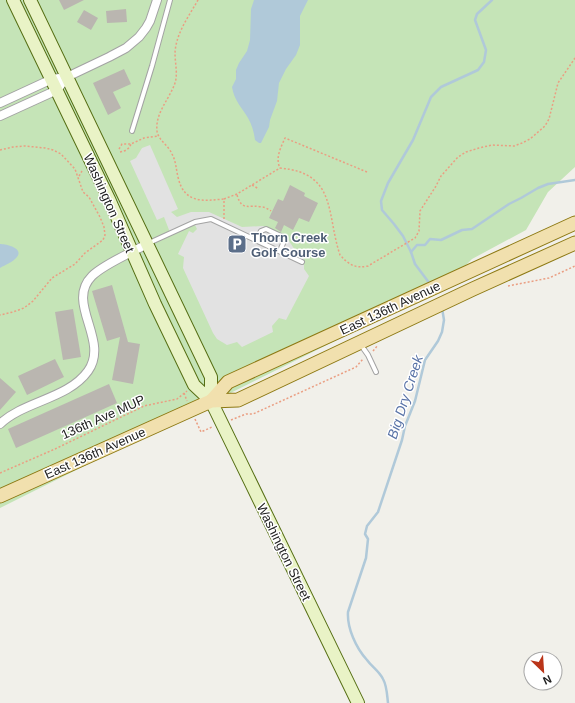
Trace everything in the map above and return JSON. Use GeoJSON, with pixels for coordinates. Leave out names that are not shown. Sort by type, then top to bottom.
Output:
{"type":"FeatureCollection","features":[{"type":"Feature","properties":{"kind":"main road","name":"Washington Street"},"geometry":{"type":"LineString","coordinates":[[13,0],[109,199],[194,385],[211,401],[358,703]]}},
{"type":"Feature","properties":{"kind":"main road","name":"Washington Street"},"geometry":{"type":"LineString","coordinates":[[30,0],[211,377],[211,401]]}},
{"type":"Feature","properties":{"kind":"main road","name":"East 136th Avenue"},"geometry":{"type":"LineString","coordinates":[[211,401],[228,382],[575,223]]}},
{"type":"Feature","properties":{"kind":"main road","name":"East 136th Avenue"},"geometry":{"type":"LineString","coordinates":[[1,493],[211,401],[238,400],[359,342],[575,243]]}},
{"type":"Feature","properties":{"kind":"street"},"geometry":{"type":"LineString","coordinates":[[0,116],[54,84],[109,57],[133,42],[146,28],[157,0]]}},
{"type":"Feature","properties":{"kind":"street"},"geometry":{"type":"LineString","coordinates":[[0,103],[54,84]]}},
{"type":"Feature","properties":{"kind":"street"},"geometry":{"type":"LineString","coordinates":[[0,424],[11,415],[68,388],[80,380],[88,371],[94,358],[95,345],[83,300],[85,287],[92,276],[102,269],[147,244]]}},
{"type":"Feature","properties":{"kind":"lane"},"geometry":{"type":"LineString","coordinates":[[132,131],[170,0]]}},
{"type":"Feature","properties":{"kind":"lane"},"geometry":{"type":"LineString","coordinates":[[147,244],[177,229],[202,220],[211,219],[302,262]]}},
{"type":"Feature","properties":{"kind":"lane"},"geometry":{"type":"LineString","coordinates":[[256,240],[261,231],[266,229],[283,238],[284,241],[280,251]]}},
{"type":"Feature","properties":{"kind":"lane"},"geometry":{"type":"LineString","coordinates":[[359,342],[368,355],[376,372]]}},
{"type":"Feature","properties":{"kind":"path"},"geometry":{"type":"LineString","coordinates":[[198,0],[185,20],[177,44],[175,51],[176,82],[159,114],[157,125],[158,136],[170,149],[175,160],[178,178],[182,188],[188,195],[195,199],[203,201],[224,199],[236,194],[280,168],[303,173],[311,177],[325,193],[329,202],[337,248],[340,255],[345,261],[354,267],[360,268],[368,266],[418,235],[420,210],[422,206],[441,176],[458,157],[466,152],[492,145],[514,146],[522,144],[544,126],[551,113],[558,83],[575,58]]}},
{"type":"Feature","properties":{"kind":"path"},"geometry":{"type":"LineString","coordinates":[[119,149],[122,144],[131,144],[144,138],[158,136]]}},
{"type":"Feature","properties":{"kind":"path"},"geometry":{"type":"LineString","coordinates":[[280,168],[278,166],[278,156],[285,138],[367,172]]}},
{"type":"Feature","properties":{"kind":"path"},"geometry":{"type":"LineString","coordinates":[[120,152],[130,148],[131,144]]}},
{"type":"Feature","properties":{"kind":"path"},"geometry":{"type":"LineString","coordinates":[[0,150],[25,146],[45,148],[61,154],[75,169],[83,192],[89,197],[100,217],[105,234],[103,240],[85,253],[75,264],[52,278],[28,305],[13,312],[0,315]]}},
{"type":"Feature","properties":{"kind":"path"},"geometry":{"type":"LineString","coordinates":[[75,169],[80,168]]}},
{"type":"Feature","properties":{"kind":"path"},"geometry":{"type":"LineString","coordinates":[[78,177],[82,171]]}},
{"type":"Feature","properties":{"kind":"path"},"geometry":{"type":"LineString","coordinates":[[252,185],[259,189]]}},
{"type":"Feature","properties":{"kind":"path"},"geometry":{"type":"LineString","coordinates":[[236,194],[239,203],[247,207],[262,207],[271,210]]}},
{"type":"Feature","properties":{"kind":"path"},"geometry":{"type":"LineString","coordinates":[[223,224],[224,199]]}},
{"type":"Feature","properties":{"kind":"path"},"geometry":{"type":"LineString","coordinates":[[508,286],[549,278],[575,266]]}},
{"type":"Feature","properties":{"kind":"path"},"geometry":{"type":"LineString","coordinates":[[246,414],[253,414],[356,368],[379,344]]}},
{"type":"Feature","properties":{"kind":"path","name":"136th Ave MUP"},"geometry":{"type":"LineString","coordinates":[[0,473],[144,406],[177,399],[194,385]]}},
{"type":"Feature","properties":{"kind":"green space"},"geometry":{"type":"Polygon","coordinates":[[[0,0],[575,0],[575,167],[548,192],[526,230],[472,259],[466,265],[387,315],[0,508],[0,0]]]}},
{"type":"Feature","properties":{"kind":"shaded area","name":"Thorn Creek Golf Course"},"geometry":{"type":"Polygon","coordinates":[[[150,145],[178,209],[171,212],[177,217],[191,212],[209,212],[242,227],[263,226],[287,238],[295,250],[304,259],[304,269],[309,276],[286,320],[279,318],[272,326],[273,332],[242,347],[237,342],[227,345],[217,339],[213,333],[183,268],[184,257],[178,254],[189,231],[193,233],[197,229],[195,225],[171,235],[164,217],[157,220],[130,161],[136,158],[142,148],[150,145]]]}},
{"type":"Feature","properties":{"kind":"water"},"geometry":{"type":"Polygon","coordinates":[[[254,0],[308,0],[300,16],[300,45],[296,55],[286,69],[279,83],[277,101],[269,127],[261,143],[255,140],[251,123],[236,100],[232,87],[236,79],[236,70],[247,51],[250,40],[251,9],[254,0]]]}},
{"type":"Feature","properties":{"kind":"water"},"geometry":{"type":"Polygon","coordinates":[[[0,244],[13,247],[19,254],[13,260],[0,268],[0,244]]]}},
{"type":"Feature","properties":{"kind":"building"},"geometry":{"type":"Polygon","coordinates":[[[59,0],[84,0],[64,10],[59,0]]]}},
{"type":"Feature","properties":{"kind":"building"},"geometry":{"type":"Polygon","coordinates":[[[126,9],[127,22],[107,23],[106,11],[126,9]]]}},
{"type":"Feature","properties":{"kind":"building"},"geometry":{"type":"Polygon","coordinates":[[[84,10],[98,18],[91,30],[77,22],[84,10]]]}},
{"type":"Feature","properties":{"kind":"building"},"geometry":{"type":"Polygon","coordinates":[[[124,69],[131,84],[113,92],[121,108],[108,115],[93,83],[124,69]]]}},
{"type":"Feature","properties":{"kind":"building"},"geometry":{"type":"Polygon","coordinates":[[[290,185],[305,193],[304,196],[318,203],[309,222],[299,218],[293,230],[284,225],[281,232],[275,228],[278,222],[269,218],[278,199],[283,201],[290,185]]]}},
{"type":"Feature","properties":{"kind":"building"},"geometry":{"type":"Polygon","coordinates":[[[112,285],[128,342],[140,344],[133,384],[112,380],[120,337],[107,341],[92,291],[112,285]]]}},
{"type":"Feature","properties":{"kind":"building"},"geometry":{"type":"Polygon","coordinates":[[[73,309],[81,357],[63,360],[55,312],[73,309]]]}},
{"type":"Feature","properties":{"kind":"building"},"geometry":{"type":"Polygon","coordinates":[[[55,359],[64,377],[27,395],[18,376],[55,359]]]}},
{"type":"Feature","properties":{"kind":"building"},"geometry":{"type":"Polygon","coordinates":[[[0,378],[16,392],[0,410],[0,378]]]}},
{"type":"Feature","properties":{"kind":"building"},"geometry":{"type":"Polygon","coordinates":[[[109,384],[117,403],[16,448],[8,429],[109,384]]]}},
{"type":"Feature","properties":{"kind":"waterway","name":"Big Dry Creek"},"geometry":{"type":"LineString","coordinates":[[430,284],[415,264],[403,236],[382,210],[381,201],[388,183],[413,140],[431,97],[441,87],[478,70],[484,62],[486,50],[475,20],[477,14],[492,0]]}},
{"type":"Feature","properties":{"kind":"waterway"},"geometry":{"type":"LineString","coordinates":[[411,252],[417,245],[425,245],[430,239],[441,240],[462,230],[472,229],[509,204],[538,188],[548,184],[575,180]]}},
{"type":"Feature","properties":{"kind":"waterway","name":"Big Dry Creek"},"geometry":{"type":"LineString","coordinates":[[388,703],[383,679],[363,655],[353,638],[349,625],[348,612],[366,558],[368,539],[365,534],[367,526],[378,512],[402,440],[405,426],[415,401],[425,360],[438,341],[442,332],[444,320],[442,308]]}},
{"type":"Feature","properties":{"kind":"place","name":"Thorn Creek Golf Course"},"geometry":{"type":"Point","coordinates":[237,244]}}]}
